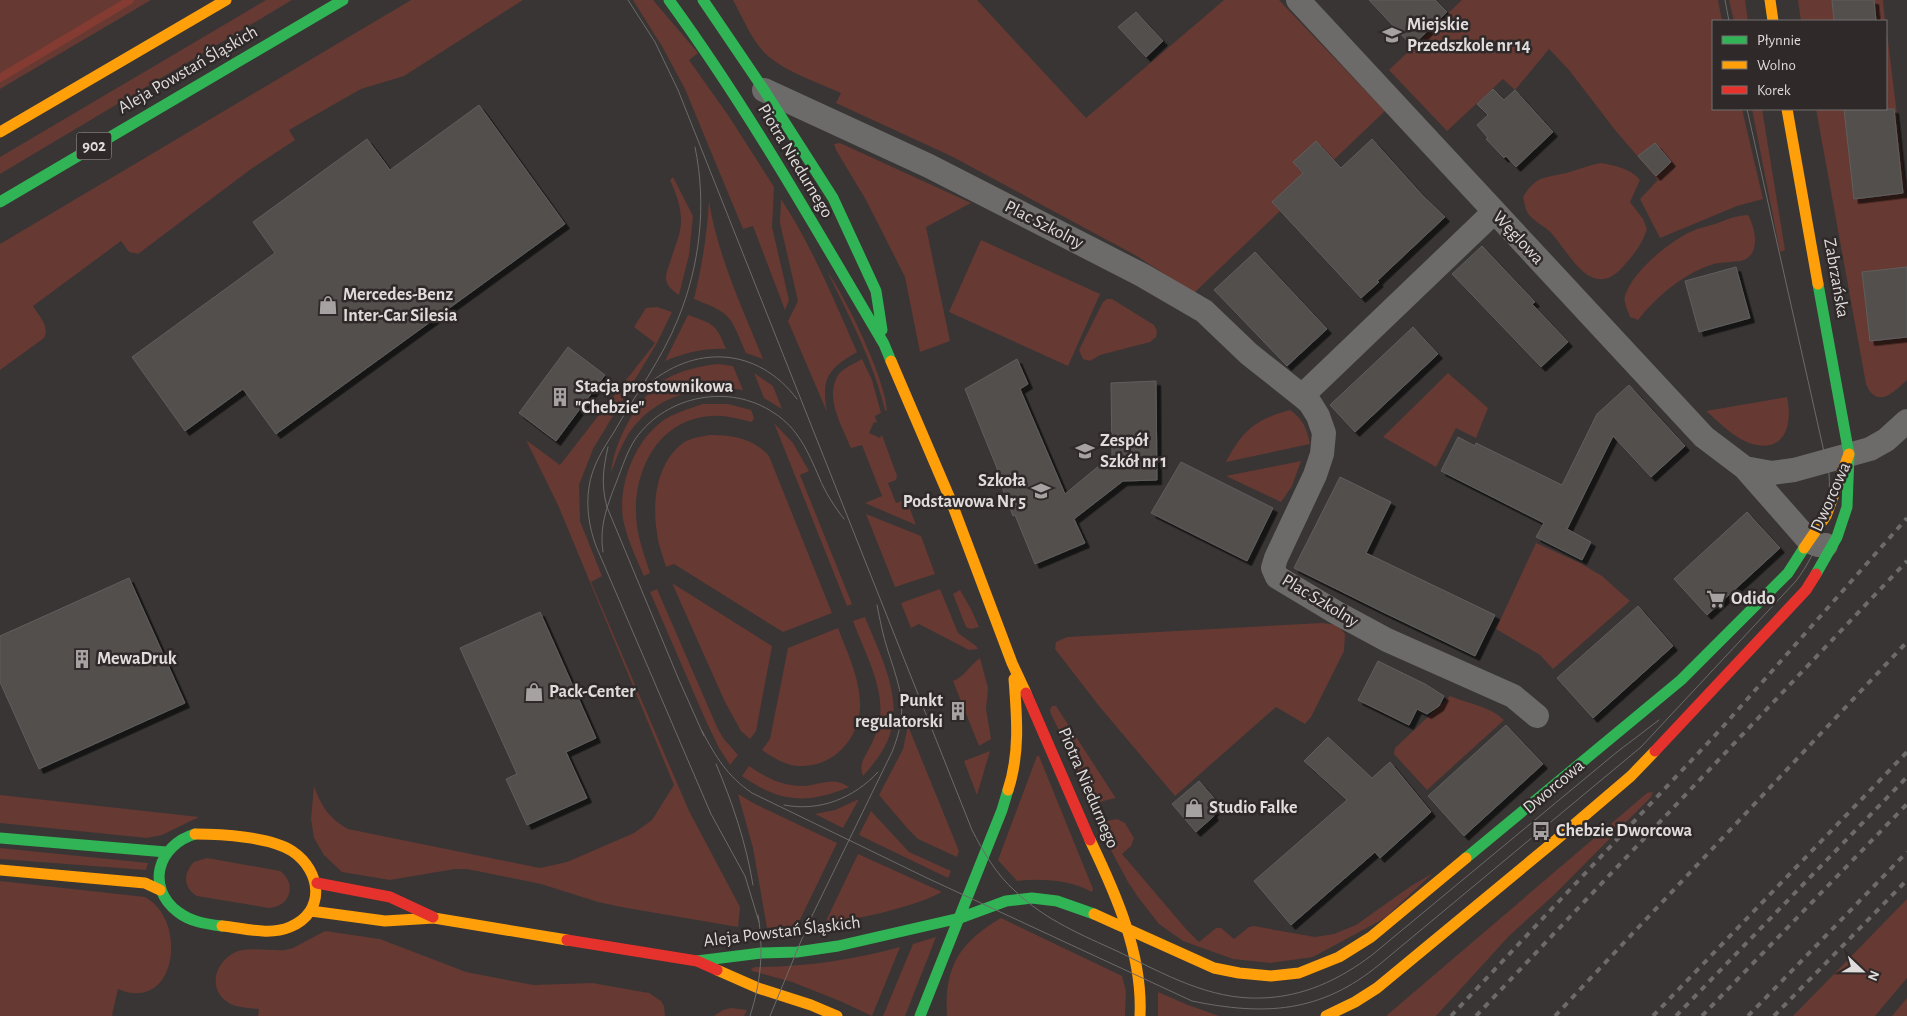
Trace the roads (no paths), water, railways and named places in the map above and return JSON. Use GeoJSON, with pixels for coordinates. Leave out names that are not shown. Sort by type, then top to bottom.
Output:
{"type":"FeatureCollection","features":[{"type":"Feature","properties":{"kind":"main road"},"geometry":{"type":"LineString","coordinates":[[0,132],[226,0]]}},
{"type":"Feature","properties":{"kind":"main road","name":"Aleja Powstań Śląskich"},"geometry":{"type":"LineString","coordinates":[[0,202],[343,0]]}},
{"type":"Feature","properties":{"kind":"main road","name":"Piotra Niedurnego"},"geometry":{"type":"LineString","coordinates":[[669,0],[711,58],[741,104],[884,344],[951,501],[1012,663],[1040,721],[1086,831],[1110,882],[1141,984],[1140,1016]]}},
{"type":"Feature","properties":{"kind":"main road","name":"Piotra Niedurnego"},"geometry":{"type":"LineString","coordinates":[[703,0],[764,90],[832,198],[876,292],[884,344]]}},
{"type":"Feature","properties":{"kind":"main road"},"geometry":{"type":"LineString","coordinates":[[1770,0],[1773,20]]}},
{"type":"Feature","properties":{"kind":"main road","name":"Zabrzańska"},"geometry":{"type":"LineString","coordinates":[[1787,110],[1849,454]]}},
{"type":"Feature","properties":{"kind":"main road","name":"Dworcowa"},"geometry":{"type":"LineString","coordinates":[[1326,1016],[1355,1002],[1377,988],[1556,840],[1631,776],[1713,691],[1806,590],[1837,537],[1847,507],[1849,454]]}},
{"type":"Feature","properties":{"kind":"main road","name":"Dworcowa"},"geometry":{"type":"LineString","coordinates":[[1170,949],[1214,968],[1239,974],[1271,976],[1299,973],[1312,969],[1340,957],[1371,937],[1681,680],[1788,573],[1826,516],[1849,454]]}},
{"type":"Feature","properties":{"kind":"main road","name":"Piotra Niedurnego"},"geometry":{"type":"LineString","coordinates":[[930,989],[1002,810],[1015,769],[1017,723],[1012,663]]}},
{"type":"Feature","properties":{"kind":"main road"},"geometry":{"type":"LineString","coordinates":[[209,834],[243,838],[281,846],[292,851],[313,871],[317,883],[316,897],[311,911],[299,923],[287,930],[263,932],[195,921],[180,913],[167,902],[160,890],[160,868],[166,852],[176,842],[186,836],[209,834]]}},
{"type":"Feature","properties":{"kind":"main road"},"geometry":{"type":"LineString","coordinates":[[0,838],[166,852]]}},
{"type":"Feature","properties":{"kind":"main road"},"geometry":{"type":"LineString","coordinates":[[0,870],[145,883],[160,890]]}},
{"type":"Feature","properties":{"kind":"main road"},"geometry":{"type":"LineString","coordinates":[[1110,882],[1135,914]]}},
{"type":"Feature","properties":{"kind":"main road","name":"Aleja Powstań Śląskich"},"geometry":{"type":"LineString","coordinates":[[317,883],[390,897],[434,918]]}},
{"type":"Feature","properties":{"kind":"main road","name":"Aleja Powstań Śląskich"},"geometry":{"type":"LineString","coordinates":[[696,961],[761,953],[797,952],[838,946],[960,918],[1006,901],[1023,899],[1057,901],[1085,910],[1126,930]]}},
{"type":"Feature","properties":{"kind":"main road","name":"Aleja Powstań Śląskich"},"geometry":{"type":"LineString","coordinates":[[311,911],[384,921],[434,918],[696,961],[758,988],[803,1002],[837,1016]]}},
{"type":"Feature","properties":{"kind":"main road"},"geometry":{"type":"LineString","coordinates":[[1146,926],[1170,949]]}},
{"type":"Feature","properties":{"kind":"main road"},"geometry":{"type":"LineString","coordinates":[[1126,930],[1170,949]]}},
{"type":"Feature","properties":{"kind":"main road"},"geometry":{"type":"LineString","coordinates":[[920,1016],[930,989]]}},
{"type":"Feature","properties":{"kind":"main road"},"geometry":{"type":"LineString","coordinates":[[930,989],[932,1016]]}},
{"type":"Feature","properties":{"kind":"street","name":"Węglowa"},"geometry":{"type":"LineString","coordinates":[[1298,0],[1704,437],[1745,468],[1810,542]]}},
{"type":"Feature","properties":{"kind":"street","name":"Plac Szkolny"},"geometry":{"type":"LineString","coordinates":[[764,90],[929,166],[1142,275],[1204,311],[1249,354],[1310,403],[1318,416],[1324,432],[1322,454],[1315,475],[1276,558],[1274,568],[1277,578],[1387,640],[1513,696],[1537,716]]}},
{"type":"Feature","properties":{"kind":"street"},"geometry":{"type":"LineString","coordinates":[[1302,396],[1494,212]]}},
{"type":"Feature","properties":{"kind":"street","name":"Dworcowa"},"geometry":{"type":"LineString","coordinates":[[1849,454],[1870,449],[1886,440],[1907,421]]}},
{"type":"Feature","properties":{"kind":"street","name":"Węglowa"},"geometry":{"type":"LineString","coordinates":[[1745,468],[1772,473],[1794,470],[1849,454]]}},
{"type":"Feature","properties":{"kind":"street"},"geometry":{"type":"LineString","coordinates":[[1810,542],[1818,545],[1827,545],[1837,537]]}},
{"type":"Feature","properties":{"kind":"waterway"},"geometry":{"type":"LineString","coordinates":[[0,78],[130,0]]}},
{"type":"Feature","properties":{"kind":"tram line"},"geometry":{"type":"LineString","coordinates":[[628,0],[655,42],[678,90],[972,830],[1002,878],[1015,891],[1051,919],[1170,977],[1206,990],[1242,998],[1276,997],[1306,991],[1347,972],[1372,955],[1617,752],[1659,720]]}},
{"type":"Feature","properties":{"kind":"tram line"},"geometry":{"type":"LineString","coordinates":[[1725,0],[1729,20]]}},
{"type":"Feature","properties":{"kind":"tram line"},"geometry":{"type":"LineString","coordinates":[[702,731],[729,773],[752,793],[927,878],[1192,1001],[1219,1006],[1268,1009],[1314,1001],[1336,993],[1358,980],[1380,964],[1641,747],[1796,581],[1817,544],[1826,517],[1829,474],[1747,110]]}},
{"type":"Feature","properties":{"kind":"tram line"},"geometry":{"type":"LineString","coordinates":[[695,147],[699,169],[701,213],[692,278],[672,334],[598,458],[590,479],[588,509],[596,546],[711,814],[745,876],[759,922]]}},
{"type":"Feature","properties":{"kind":"tram line"},"geometry":{"type":"LineString","coordinates":[[645,387],[664,373],[683,363],[704,358],[724,357],[744,361],[763,369],[781,382],[797,399]]}},
{"type":"Feature","properties":{"kind":"tram line"},"geometry":{"type":"LineString","coordinates":[[603,552],[602,534],[607,508],[625,460],[636,438],[649,423],[664,412],[682,403],[700,398],[719,396],[738,398],[757,404],[782,419],[801,441],[821,483],[844,519]]}},
{"type":"Feature","properties":{"kind":"tram line"},"geometry":{"type":"LineString","coordinates":[[608,447],[603,477],[607,507],[704,736]]}},
{"type":"Feature","properties":{"kind":"tram line"},"geometry":{"type":"LineString","coordinates":[[770,1016],[808,924],[892,752],[897,737],[902,712],[901,701],[877,605]]}},
{"type":"Feature","properties":{"kind":"tram line"},"geometry":{"type":"LineString","coordinates":[[716,764],[738,824],[747,854],[753,885]]}},
{"type":"Feature","properties":{"kind":"tram line"},"geometry":{"type":"LineString","coordinates":[[784,805],[797,807],[811,806],[836,801],[858,789],[878,772]]}},
{"type":"Feature","properties":{"kind":"tram line"},"geometry":{"type":"LineString","coordinates":[[750,1016],[757,991],[760,966],[761,941],[758,915]]}},
{"type":"Feature","properties":{"kind":"railway"},"geometry":{"type":"LineString","coordinates":[[1451,1016],[1720,730],[1907,518]]}},
{"type":"Feature","properties":{"kind":"railway"},"geometry":{"type":"LineString","coordinates":[[1476,1016],[1907,561]]}},
{"type":"Feature","properties":{"kind":"railway"},"geometry":{"type":"LineString","coordinates":[[1555,1016],[1907,642]]}},
{"type":"Feature","properties":{"kind":"railway"},"geometry":{"type":"LineString","coordinates":[[1653,1016],[1907,752]]}},
{"type":"Feature","properties":{"kind":"railway"},"geometry":{"type":"LineString","coordinates":[[1676,1016],[1907,777]]}},
{"type":"Feature","properties":{"kind":"railway"},"geometry":{"type":"LineString","coordinates":[[1702,1016],[1907,804]]}},
{"type":"Feature","properties":{"kind":"railway"},"geometry":{"type":"LineString","coordinates":[[1748,1016],[1907,852]]}},
{"type":"Feature","properties":{"kind":"railway"},"geometry":{"type":"LineString","coordinates":[[1774,1016],[1907,880]]}},
{"type":"Feature","properties":{"kind":"place","name":"Miejskie Przedszkole nr 14"},"geometry":{"type":"Point","coordinates":[1392,35]}},
{"type":"Feature","properties":{"kind":"place","name":"Mercedes-Benz Inter-Car Silesia"},"geometry":{"type":"Point","coordinates":[328,305]}},
{"type":"Feature","properties":{"kind":"place","name":"Stacja prostownikowa \"Chebzie\""},"geometry":{"type":"Point","coordinates":[560,397]}},
{"type":"Feature","properties":{"kind":"place","name":"Zespół Szkół nr 1"},"geometry":{"type":"Point","coordinates":[1085,451]}},
{"type":"Feature","properties":{"kind":"place","name":"Szkoła Podstawowa Nr 5"},"geometry":{"type":"Point","coordinates":[1041,491]}},
{"type":"Feature","properties":{"kind":"place","name":"Odido"},"geometry":{"type":"Point","coordinates":[1716,599]}},
{"type":"Feature","properties":{"kind":"place","name":"MewaDruk"},"geometry":{"type":"Point","coordinates":[82,659]}},
{"type":"Feature","properties":{"kind":"place","name":"Pack-Center"},"geometry":{"type":"Point","coordinates":[534,692]}},
{"type":"Feature","properties":{"kind":"place","name":"Punkt regulatorski"},"geometry":{"type":"Point","coordinates":[958,711]}},
{"type":"Feature","properties":{"kind":"place","name":"Studio Falke"},"geometry":{"type":"Point","coordinates":[1194,808]}},
{"type":"Feature","properties":{"kind":"place","name":"Chebzie Dworcowa"},"geometry":{"type":"Point","coordinates":[1541,831]}}]}
